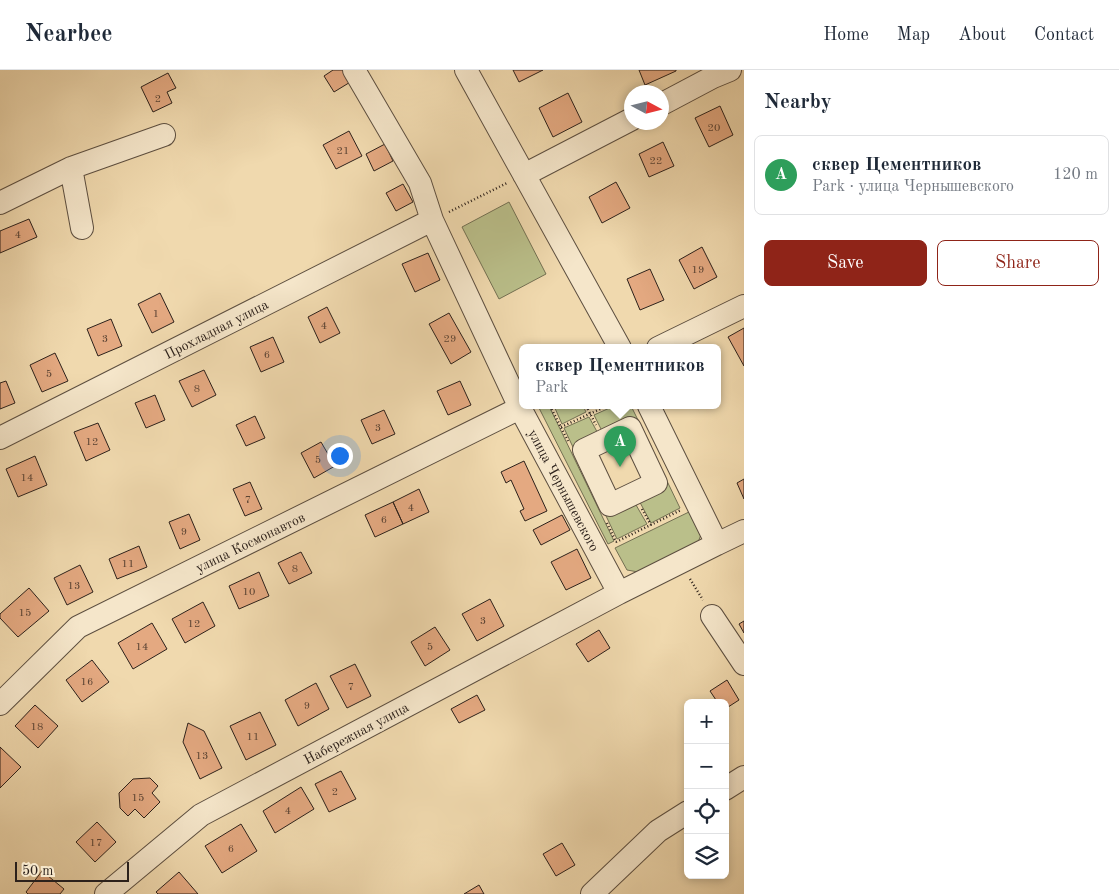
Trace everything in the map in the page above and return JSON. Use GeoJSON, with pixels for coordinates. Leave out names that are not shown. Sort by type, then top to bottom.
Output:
{"type":"FeatureCollection","features":[{"type":"Feature","properties":{"kind":"street","name":"улица Чернышевского"},"geometry":{"type":"LineString","coordinates":[[354,70],[420,183],[432,220],[519,406]]}},
{"type":"Feature","properties":{"kind":"street"},"geometry":{"type":"LineString","coordinates":[[466,70],[618,344]]}},
{"type":"Feature","properties":{"kind":"street"},"geometry":{"type":"LineString","coordinates":[[669,100],[718,72]]}},
{"type":"Feature","properties":{"kind":"street"},"geometry":{"type":"LineString","coordinates":[[524,175],[624,123]]}},
{"type":"Feature","properties":{"kind":"street"},"geometry":{"type":"LineString","coordinates":[[0,203],[71,168],[164,135]]}},
{"type":"Feature","properties":{"kind":"street"},"geometry":{"type":"LineString","coordinates":[[71,168],[82,228]]}},
{"type":"Feature","properties":{"kind":"street","name":"Прохладная улица"},"geometry":{"type":"LineString","coordinates":[[0,438],[432,220]]}},
{"type":"Feature","properties":{"kind":"street"},"geometry":{"type":"LineString","coordinates":[[666,344],[744,306]]}},
{"type":"Feature","properties":{"kind":"street","name":"улица Космонавтов"},"geometry":{"type":"LineString","coordinates":[[0,704],[78,627],[519,408]]}},
{"type":"Feature","properties":{"kind":"street","name":"улица Чернышевского"},"geometry":{"type":"LineString","coordinates":[[521,409],[619,593]]}},
{"type":"Feature","properties":{"kind":"street"},"geometry":{"type":"LineString","coordinates":[[650,409],[717,544]]}},
{"type":"Feature","properties":{"kind":"street"},"geometry":{"type":"LineString","coordinates":[[619,593],[744,531]]}},
{"type":"Feature","properties":{"kind":"street","name":"Набережная улица"},"geometry":{"type":"LineString","coordinates":[[106,894],[201,815],[619,593]]}},
{"type":"Feature","properties":{"kind":"street"},"geometry":{"type":"LineString","coordinates":[[712,616],[744,664]]}},
{"type":"Feature","properties":{"kind":"street"},"geometry":{"type":"LineString","coordinates":[[729,786],[744,777]]}},
{"type":"Feature","properties":{"kind":"street"},"geometry":{"type":"LineString","coordinates":[[592,894],[658,831],[684,815]]}},
{"type":"Feature","properties":{"kind":"path"},"geometry":{"type":"LineString","coordinates":[[432,220],[524,175]]}},
{"type":"Feature","properties":{"kind":"path"},"geometry":{"type":"LineString","coordinates":[[561,427],[600,409]]}},
{"type":"Feature","properties":{"kind":"path"},"geometry":{"type":"LineString","coordinates":[[595,550],[616,542],[696,503]]}},
{"type":"Feature","properties":{"kind":"path"},"geometry":{"type":"LineString","coordinates":[[680,563],[712,616]]}},
{"type":"Feature","properties":{"kind":"green space"},"geometry":{"type":"Polygon","coordinates":[[[509,202],[546,274],[499,299],[462,227],[509,202]]]}},
{"type":"Feature","properties":{"kind":"green space"},"geometry":{"type":"Polygon","coordinates":[[[540,409],[550,409],[614,541],[608,544],[540,409]]]}},
{"type":"Feature","properties":{"kind":"green space"},"geometry":{"type":"Polygon","coordinates":[[[555,409],[584,409],[586,412],[562,424],[555,409]]]}},
{"type":"Feature","properties":{"kind":"green space"},"geometry":{"type":"Polygon","coordinates":[[[607,409],[632,409],[651,446],[631,425],[605,437],[594,415],[607,409]]]}},
{"type":"Feature","properties":{"kind":"green space"},"geometry":{"type":"Polygon","coordinates":[[[589,417],[601,439],[587,477],[564,428],[589,417]]]}},
{"type":"Feature","properties":{"kind":"green space"},"geometry":{"type":"Polygon","coordinates":[[[653,452],[680,508],[651,523],[636,495],[653,452]]]}},
{"type":"Feature","properties":{"kind":"green space"},"geometry":{"type":"Polygon","coordinates":[[[589,480],[610,508],[632,498],[647,524],[617,539],[589,480]]]}},
{"type":"Feature","properties":{"kind":"green space"},"geometry":{"type":"Polygon","coordinates":[[[693,510],[702,532],[695,550],[644,573],[627,570],[615,548],[693,510]]]}},
{"type":"Feature","properties":{"kind":"building"},"geometry":{"type":"Polygon","coordinates":[[[333,70],[345,70],[352,81],[334,92],[324,76],[333,70]]]}},
{"type":"Feature","properties":{"kind":"building"},"geometry":{"type":"Polygon","coordinates":[[[513,70],[543,70],[519,82],[513,70]]]}},
{"type":"Feature","properties":{"kind":"building"},"geometry":{"type":"Polygon","coordinates":[[[639,70],[676,70],[676,71],[645,85],[639,70]]]}},
{"type":"Feature","properties":{"kind":"building"},"geometry":{"type":"Polygon","coordinates":[[[168,73],[176,88],[167,92],[172,103],[153,112],[141,87],[168,73]]]}},
{"type":"Feature","properties":{"kind":"building"},"geometry":{"type":"Polygon","coordinates":[[[568,93],[582,122],[553,137],[539,108],[568,93]]]}},
{"type":"Feature","properties":{"kind":"building"},"geometry":{"type":"Polygon","coordinates":[[[720,106],[733,135],[709,147],[695,118],[720,106]]]}},
{"type":"Feature","properties":{"kind":"building"},"geometry":{"type":"Polygon","coordinates":[[[349,131],[362,156],[336,169],[323,145],[349,131]]]}},
{"type":"Feature","properties":{"kind":"building"},"geometry":{"type":"Polygon","coordinates":[[[663,142],[674,166],[649,177],[639,154],[663,142]]]}},
{"type":"Feature","properties":{"kind":"building"},"geometry":{"type":"Polygon","coordinates":[[[385,144],[393,161],[374,171],[366,154],[385,144]]]}},
{"type":"Feature","properties":{"kind":"building"},"geometry":{"type":"Polygon","coordinates":[[[616,182],[630,208],[602,223],[589,197],[616,182]]]}},
{"type":"Feature","properties":{"kind":"building"},"geometry":{"type":"Polygon","coordinates":[[[403,184],[413,202],[396,211],[386,193],[403,184]]]}},
{"type":"Feature","properties":{"kind":"building"},"geometry":{"type":"Polygon","coordinates":[[[29,219],[37,237],[0,253],[0,231],[29,219]]]}},
{"type":"Feature","properties":{"kind":"building"},"geometry":{"type":"Polygon","coordinates":[[[702,247],[717,277],[694,289],[679,260],[702,247]]]}},
{"type":"Feature","properties":{"kind":"building"},"geometry":{"type":"Polygon","coordinates":[[[428,253],[440,280],[415,292],[402,264],[428,253]]]}},
{"type":"Feature","properties":{"kind":"building"},"geometry":{"type":"Polygon","coordinates":[[[650,269],[664,300],[640,310],[627,279],[650,269]]]}},
{"type":"Feature","properties":{"kind":"building"},"geometry":{"type":"Polygon","coordinates":[[[160,293],[174,322],[152,333],[138,304],[160,293]]]}},
{"type":"Feature","properties":{"kind":"building"},"geometry":{"type":"Polygon","coordinates":[[[327,307],[340,333],[320,343],[308,317],[327,307]]]}},
{"type":"Feature","properties":{"kind":"building"},"geometry":{"type":"Polygon","coordinates":[[[449,313],[471,352],[451,364],[429,324],[449,313]]]}},
{"type":"Feature","properties":{"kind":"building"},"geometry":{"type":"Polygon","coordinates":[[[111,319],[122,346],[98,356],[87,329],[111,319]]]}},
{"type":"Feature","properties":{"kind":"building"},"geometry":{"type":"Polygon","coordinates":[[[744,328],[744,366],[728,337],[744,328]]]}},
{"type":"Feature","properties":{"kind":"building"},"geometry":{"type":"Polygon","coordinates":[[[273,337],[284,362],[261,372],[250,347],[273,337]]]}},
{"type":"Feature","properties":{"kind":"building"},"geometry":{"type":"Polygon","coordinates":[[[55,353],[68,381],[42,392],[30,365],[55,353]]]}},
{"type":"Feature","properties":{"kind":"building"},"geometry":{"type":"Polygon","coordinates":[[[204,370],[216,395],[192,407],[179,381],[204,370]]]}},
{"type":"Feature","properties":{"kind":"building"},"geometry":{"type":"Polygon","coordinates":[[[6,381],[15,403],[0,409],[0,383],[6,381]]]}},
{"type":"Feature","properties":{"kind":"building"},"geometry":{"type":"Polygon","coordinates":[[[460,381],[471,405],[448,415],[437,391],[460,381]]]}},
{"type":"Feature","properties":{"kind":"building"},"geometry":{"type":"Polygon","coordinates":[[[155,395],[165,420],[146,428],[135,403],[155,395]]]}},
{"type":"Feature","properties":{"kind":"building"},"geometry":{"type":"Polygon","coordinates":[[[384,410],[395,434],[372,444],[361,420],[384,410]]]}},
{"type":"Feature","properties":{"kind":"building"},"geometry":{"type":"Polygon","coordinates":[[[255,416],[265,438],[246,446],[236,425],[255,416]]]}},
{"type":"Feature","properties":{"kind":"building"},"geometry":{"type":"Polygon","coordinates":[[[98,423],[110,450],[86,461],[74,432],[98,423]]]}},
{"type":"Feature","properties":{"kind":"building"},"geometry":{"type":"Polygon","coordinates":[[[321,442],[335,466],[314,478],[301,453],[321,442]]]}},
{"type":"Feature","properties":{"kind":"building"},"geometry":{"type":"Polygon","coordinates":[[[35,456],[47,485],[18,497],[6,469],[35,456]]]}},
{"type":"Feature","properties":{"kind":"building"},"geometry":{"type":"Polygon","coordinates":[[[524,461],[547,511],[525,521],[520,511],[524,509],[511,480],[506,483],[501,472],[524,461]]]}},
{"type":"Feature","properties":{"kind":"building"},"geometry":{"type":"Polygon","coordinates":[[[744,479],[744,499],[737,483],[744,479]]]}},
{"type":"Feature","properties":{"kind":"building"},"geometry":{"type":"Polygon","coordinates":[[[250,482],[262,509],[245,516],[233,489],[250,482]]]}},
{"type":"Feature","properties":{"kind":"building"},"geometry":{"type":"Polygon","coordinates":[[[419,489],[429,512],[403,524],[393,502],[419,489]]]}},
{"type":"Feature","properties":{"kind":"building"},"geometry":{"type":"Polygon","coordinates":[[[393,502],[403,524],[375,537],[365,515],[393,502]]]}},
{"type":"Feature","properties":{"kind":"building"},"geometry":{"type":"Polygon","coordinates":[[[189,514],[200,540],[180,549],[169,522],[189,514]]]}},
{"type":"Feature","properties":{"kind":"building"},"geometry":{"type":"Polygon","coordinates":[[[562,515],[570,530],[541,545],[533,530],[562,515]]]}},
{"type":"Feature","properties":{"kind":"building"},"geometry":{"type":"Polygon","coordinates":[[[139,546],[147,567],[117,579],[109,559],[139,546]]]}},
{"type":"Feature","properties":{"kind":"building"},"geometry":{"type":"Polygon","coordinates":[[[577,549],[591,578],[566,590],[551,562],[577,549]]]}},
{"type":"Feature","properties":{"kind":"building"},"geometry":{"type":"Polygon","coordinates":[[[301,552],[312,573],[289,584],[278,563],[301,552]]]}},
{"type":"Feature","properties":{"kind":"building"},"geometry":{"type":"Polygon","coordinates":[[[80,565],[93,592],[67,605],[54,578],[80,565]]]}},
{"type":"Feature","properties":{"kind":"building"},"geometry":{"type":"Polygon","coordinates":[[[259,572],[269,596],[239,609],[229,586],[259,572]]]}},
{"type":"Feature","properties":{"kind":"building"},"geometry":{"type":"Polygon","coordinates":[[[29,588],[49,611],[18,637],[0,618],[0,614],[29,588]]]}},
{"type":"Feature","properties":{"kind":"building"},"geometry":{"type":"Polygon","coordinates":[[[490,599],[504,626],[477,641],[462,614],[490,599]]]}},
{"type":"Feature","properties":{"kind":"building"},"geometry":{"type":"Polygon","coordinates":[[[203,602],[215,626],[185,643],[172,619],[203,602]]]}},
{"type":"Feature","properties":{"kind":"building"},"geometry":{"type":"Polygon","coordinates":[[[744,621],[744,633],[739,624],[744,621]]]}},
{"type":"Feature","properties":{"kind":"building"},"geometry":{"type":"Polygon","coordinates":[[[152,623],[167,649],[133,669],[118,643],[152,623]]]}},
{"type":"Feature","properties":{"kind":"building"},"geometry":{"type":"Polygon","coordinates":[[[435,627],[450,650],[425,666],[411,642],[435,627]]]}},
{"type":"Feature","properties":{"kind":"building"},"geometry":{"type":"Polygon","coordinates":[[[599,630],[610,648],[588,662],[576,644],[599,630]]]}},
{"type":"Feature","properties":{"kind":"building"},"geometry":{"type":"Polygon","coordinates":[[[92,660],[109,682],[82,702],[66,680],[92,660]]]}},
{"type":"Feature","properties":{"kind":"building"},"geometry":{"type":"Polygon","coordinates":[[[355,664],[371,696],[347,708],[330,676],[355,664]]]}},
{"type":"Feature","properties":{"kind":"building"},"geometry":{"type":"Polygon","coordinates":[[[727,680],[739,700],[729,706],[729,699],[715,699],[710,691],[727,680]]]}},
{"type":"Feature","properties":{"kind":"building"},"geometry":{"type":"Polygon","coordinates":[[[316,683],[329,709],[298,726],[285,700],[316,683]]]}},
{"type":"Feature","properties":{"kind":"building"},"geometry":{"type":"Polygon","coordinates":[[[477,695],[485,710],[459,723],[451,709],[477,695]]]}},
{"type":"Feature","properties":{"kind":"building"},"geometry":{"type":"Polygon","coordinates":[[[35,705],[58,726],[38,748],[15,726],[35,705]]]}},
{"type":"Feature","properties":{"kind":"building"},"geometry":{"type":"Polygon","coordinates":[[[260,712],[276,745],[246,760],[230,726],[260,712]]]}},
{"type":"Feature","properties":{"kind":"building"},"geometry":{"type":"Polygon","coordinates":[[[188,723],[204,731],[222,768],[200,779],[183,742],[188,723]]]}},
{"type":"Feature","properties":{"kind":"building"},"geometry":{"type":"Polygon","coordinates":[[[0,747],[21,767],[0,788],[0,747]]]}},
{"type":"Feature","properties":{"kind":"building"},"geometry":{"type":"Polygon","coordinates":[[[341,771],[356,799],[329,812],[315,784],[341,771]]]}},
{"type":"Feature","properties":{"kind":"building"},"geometry":{"type":"Polygon","coordinates":[[[150,778],[158,786],[152,793],[160,802],[144,818],[135,809],[128,816],[120,808],[119,793],[133,779],[150,778]]]}},
{"type":"Feature","properties":{"kind":"building"},"geometry":{"type":"Polygon","coordinates":[[[301,787],[314,809],[275,833],[263,811],[301,787]]]}},
{"type":"Feature","properties":{"kind":"building"},"geometry":{"type":"Polygon","coordinates":[[[97,822],[116,842],[95,862],[76,842],[97,822]]]}},
{"type":"Feature","properties":{"kind":"building"},"geometry":{"type":"Polygon","coordinates":[[[241,824],[257,851],[222,873],[205,846],[241,824]]]}},
{"type":"Feature","properties":{"kind":"building"},"geometry":{"type":"Polygon","coordinates":[[[562,843],[575,865],[556,876],[543,854],[562,843]]]}},
{"type":"Feature","properties":{"kind":"building"},"geometry":{"type":"Polygon","coordinates":[[[42,871],[64,889],[60,894],[28,894],[26,892],[42,871]]]}},
{"type":"Feature","properties":{"kind":"building"},"geometry":{"type":"Polygon","coordinates":[[[179,872],[198,894],[158,894],[156,892],[179,872]]]}},
{"type":"Feature","properties":{"kind":"building"},"geometry":{"type":"Polygon","coordinates":[[[479,885],[484,894],[464,894],[479,885]]]}},
{"type":"Feature","properties":{"kind":"place","name":"сквер Цементников"},"geometry":{"type":"Point","coordinates":[620,467]}}]}
